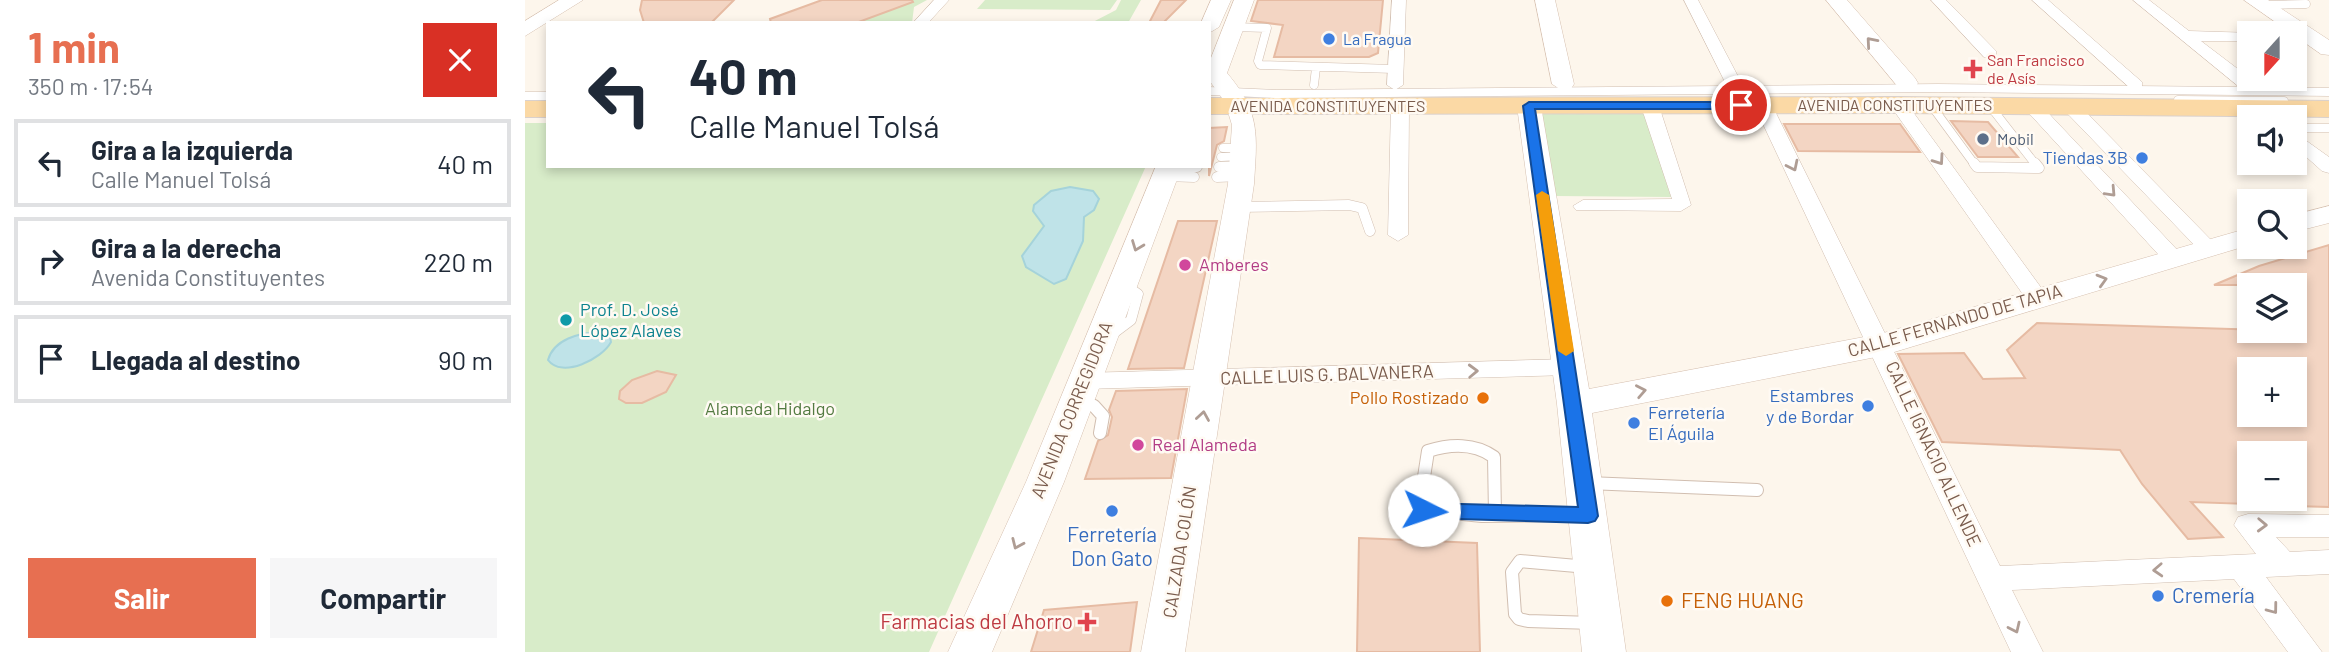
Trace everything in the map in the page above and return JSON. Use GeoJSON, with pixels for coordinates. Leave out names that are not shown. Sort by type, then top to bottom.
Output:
{"type":"FeatureCollection","features":[{"type":"Feature","properties":{"kind":"main road","name":"AVENIDA CONSTITUYENTES"},"geometry":{"type":"LineString","coordinates":[[1221,95],[1315,76],[1529,106],[1763,105],[1903,94],[2136,85],[2259,104],[2329,86]]}},
{"type":"Feature","properties":{"kind":"main road","name":"AVENIDA CONSTITUYENTES"},"geometry":{"type":"LineString","coordinates":[[1221,95],[1397,86],[1879,83],[1931,105],[2259,104],[2329,108]]}},
{"type":"Feature","properties":{"kind":"main road"},"geometry":{"type":"LineString","coordinates":[[525,85],[546,85]]}},
{"type":"Feature","properties":{"kind":"main road"},"geometry":{"type":"LineString","coordinates":[[525,108],[546,109]]}},
{"type":"Feature","properties":{"kind":"street"},"geometry":{"type":"LineString","coordinates":[[923,21],[942,0]]}},
{"type":"Feature","properties":{"kind":"street"},"geometry":{"type":"LineString","coordinates":[[1211,22],[1221,0]]}},
{"type":"Feature","properties":{"kind":"street"},"geometry":{"type":"LineString","coordinates":[[1221,95],[1216,75],[1244,0]]}},
{"type":"Feature","properties":{"kind":"street"},"geometry":{"type":"LineString","coordinates":[[1398,235],[1399,0]]}},
{"type":"Feature","properties":{"kind":"street"},"geometry":{"type":"LineString","coordinates":[[1545,0],[1563,84]]}},
{"type":"Feature","properties":{"kind":"street"},"geometry":{"type":"LineString","coordinates":[[1691,0],[1734,84]]}},
{"type":"Feature","properties":{"kind":"street"},"geometry":{"type":"LineString","coordinates":[[1938,0],[1990,54]]}},
{"type":"Feature","properties":{"kind":"street"},"geometry":{"type":"LineString","coordinates":[[2039,0],[2136,85]]}},
{"type":"Feature","properties":{"kind":"street"},"geometry":{"type":"LineString","coordinates":[[2140,0],[2186,37],[2259,104]]}},
{"type":"Feature","properties":{"kind":"street"},"geometry":{"type":"LineString","coordinates":[[2258,3],[2329,50]]}},
{"type":"Feature","properties":{"kind":"street"},"geometry":{"type":"LineString","coordinates":[[566,21],[581,4]]}},
{"type":"Feature","properties":{"kind":"street"},"geometry":{"type":"LineString","coordinates":[[525,30],[581,4]]}},
{"type":"Feature","properties":{"kind":"street"},"geometry":{"type":"LineString","coordinates":[[1831,6],[1879,83]]}},
{"type":"Feature","properties":{"kind":"street"},"geometry":{"type":"LineString","coordinates":[[1831,6],[1903,94],[2036,298]]}},
{"type":"Feature","properties":{"kind":"street"},"geometry":{"type":"LineString","coordinates":[[525,48],[546,35]]}},
{"type":"Feature","properties":{"kind":"street"},"geometry":{"type":"LineString","coordinates":[[2186,37],[2237,36]]}},
{"type":"Feature","properties":{"kind":"street","name":"CALZADA COLÓN"},"geometry":{"type":"LineString","coordinates":[[1163,652],[1209,379],[1234,158],[1246,122],[1221,95]]}},
{"type":"Feature","properties":{"kind":"street","name":"CALLE IGNACIO ALLENDE"},"geometry":{"type":"LineString","coordinates":[[1763,105],[2027,652]]}},
{"type":"Feature","properties":{"kind":"street"},"geometry":{"type":"LineString","coordinates":[[1529,106],[1571,386],[1602,638]]}},
{"type":"Feature","properties":{"kind":"street"},"geometry":{"type":"LineString","coordinates":[[1583,206],[1681,205],[1682,200],[1650,106]]}},
{"type":"Feature","properties":{"kind":"street"},"geometry":{"type":"LineString","coordinates":[[2032,106],[2175,260]]}},
{"type":"Feature","properties":{"kind":"street"},"geometry":{"type":"LineString","coordinates":[[2070,106],[2207,247]]}},
{"type":"Feature","properties":{"kind":"street"},"geometry":{"type":"LineString","coordinates":[[2307,148],[2329,167]]}},
{"type":"Feature","properties":{"kind":"street","name":"AVENIDA CORREGIDORA"},"geometry":{"type":"LineString","coordinates":[[970,652],[1045,482],[1122,284],[1179,171]]}},
{"type":"Feature","properties":{"kind":"street"},"geometry":{"type":"LineString","coordinates":[[2307,220],[2329,214]]}},
{"type":"Feature","properties":{"kind":"street","name":"CALLE FERNANDO DE TAPIA"},"geometry":{"type":"LineString","coordinates":[[1571,386],[1881,345],[2036,298],[2175,260],[2207,247],[2237,239]]}},
{"type":"Feature","properties":{"kind":"street","name":"CALLE LUIS G. BALVANERA"},"geometry":{"type":"LineString","coordinates":[[1081,390],[1209,379],[1571,386]]}},
{"type":"Feature","properties":{"kind":"street"},"geometry":{"type":"LineString","coordinates":[[2283,564],[2248,525],[2329,526]]}},
{"type":"Feature","properties":{"kind":"street"},"geometry":{"type":"LineString","coordinates":[[1992,579],[2329,562]]}},
{"type":"Feature","properties":{"kind":"street"},"geometry":{"type":"LineString","coordinates":[[2240,565],[2306,652]]}},
{"type":"Feature","properties":{"kind":"lane"},"geometry":{"type":"LineString","coordinates":[[2258,3],[2306,4]]}},
{"type":"Feature","properties":{"kind":"lane"},"geometry":{"type":"LineString","coordinates":[[1234,27],[1267,28],[1258,61],[1260,65],[1315,76]]}},
{"type":"Feature","properties":{"kind":"lane"},"geometry":{"type":"LineString","coordinates":[[1221,95],[1938,88],[2329,92]]}},
{"type":"Feature","properties":{"kind":"lane"},"geometry":{"type":"LineString","coordinates":[[1221,95],[2329,101]]}},
{"type":"Feature","properties":{"kind":"lane"},"geometry":{"type":"LineString","coordinates":[[525,98],[546,98]]}},
{"type":"Feature","properties":{"kind":"lane"},"geometry":{"type":"LineString","coordinates":[[1931,105],[1977,167],[2039,168],[1990,106]]}},
{"type":"Feature","properties":{"kind":"lane"},"geometry":{"type":"LineString","coordinates":[[2307,128],[2329,128]]}},
{"type":"Feature","properties":{"kind":"lane"},"geometry":{"type":"LineString","coordinates":[[1234,158],[1362,208],[1370,231]]}},
{"type":"Feature","properties":{"kind":"lane"},"geometry":{"type":"LineString","coordinates":[[1081,390],[1103,416],[1100,433]]}},
{"type":"Feature","properties":{"kind":"lane"},"geometry":{"type":"LineString","coordinates":[[1495,514],[1494,457],[1488,451],[1478,447],[1437,448],[1428,451],[1420,503],[1424,510],[1495,514],[1586,499],[1756,490]]}},
{"type":"Feature","properties":{"kind":"lane"},"geometry":{"type":"LineString","coordinates":[[1594,568],[1520,561],[1512,572],[1515,614],[1519,619],[1602,638]]}},
{"type":"Feature","properties":{"kind":"green space"},"geometry":{"type":"Polygon","coordinates":[[[911,0],[927,0],[914,7],[912,21],[861,21],[911,0]]]}},
{"type":"Feature","properties":{"kind":"green space"},"geometry":{"type":"Polygon","coordinates":[[[985,0],[1117,0],[1110,10],[977,9],[985,0]]]}},
{"type":"Feature","properties":{"kind":"green space"},"geometry":{"type":"Polygon","coordinates":[[[1121,0],[1141,0],[1129,21],[1095,21],[1116,10],[1121,0]]]}},
{"type":"Feature","properties":{"kind":"green space"},"geometry":{"type":"Polygon","coordinates":[[[1644,111],[1671,197],[1555,196],[1538,112],[1644,111]]]}},
{"type":"Feature","properties":{"kind":"green space","name":"Alameda Hidalgo"},"geometry":{"type":"Polygon","coordinates":[[[525,123],[546,123],[546,168],[1145,168],[929,652],[525,652],[525,123]]]}},
{"type":"Feature","properties":{"kind":"water"},"geometry":{"type":"Polygon","coordinates":[[[1070,187],[1093,191],[1099,199],[1094,210],[1084,217],[1083,241],[1066,279],[1054,284],[1026,267],[1022,256],[1044,226],[1033,211],[1034,205],[1051,191],[1070,187]]]}},
{"type":"Feature","properties":{"kind":"water"},"geometry":{"type":"Polygon","coordinates":[[[599,332],[610,337],[611,342],[591,360],[581,365],[562,368],[548,360],[556,347],[568,338],[599,332]]]}},
{"type":"Feature","properties":{"kind":"building"},"geometry":{"type":"Polygon","coordinates":[[[642,0],[734,0],[713,21],[643,21],[640,10],[642,0]]]}},
{"type":"Feature","properties":{"kind":"building"},"geometry":{"type":"Polygon","coordinates":[[[822,0],[913,2],[861,21],[770,19],[822,0]]]}},
{"type":"Feature","properties":{"kind":"building"},"geometry":{"type":"Polygon","coordinates":[[[1161,0],[1186,0],[1165,21],[1150,21],[1161,0]]]}},
{"type":"Feature","properties":{"kind":"building","name":"La Fragua"},"geometry":{"type":"Polygon","coordinates":[[[1258,0],[1383,0],[1378,53],[1369,57],[1274,57],[1283,25],[1251,21],[1258,0]]]}},
{"type":"Feature","properties":{"kind":"building","name":"Mobil"},"geometry":{"type":"Polygon","coordinates":[[[1951,121],[1988,122],[2018,157],[1978,157],[1951,121]]]}},
{"type":"Feature","properties":{"kind":"building"},"geometry":{"type":"Polygon","coordinates":[[[1784,124],[1900,124],[1920,152],[1798,151],[1784,124]]]}},
{"type":"Feature","properties":{"kind":"building"},"geometry":{"type":"Polygon","coordinates":[[[1227,127],[1224,141],[1217,145],[1209,176],[1211,168],[1211,128],[1227,127]]]}},
{"type":"Feature","properties":{"kind":"building","name":"Amberes"},"geometry":{"type":"Polygon","coordinates":[[[1178,221],[1217,221],[1184,368],[1128,369],[1178,221]]]}},
{"type":"Feature","properties":{"kind":"building"},"geometry":{"type":"Polygon","coordinates":[[[2329,245],[2329,507],[2307,506],[2307,441],[2237,441],[2237,504],[2191,502],[2223,537],[2188,539],[2142,484],[2120,450],[1942,442],[1898,354],[1964,353],[1983,379],[2025,378],[2007,350],[2037,323],[2237,329],[2237,343],[2307,343],[2307,273],[2242,273],[2282,259],[2307,259],[2307,252],[2329,245]]]}},
{"type":"Feature","properties":{"kind":"building"},"geometry":{"type":"Polygon","coordinates":[[[2237,275],[2237,285],[2214,285],[2237,275]]]}},
{"type":"Feature","properties":{"kind":"building"},"geometry":{"type":"Polygon","coordinates":[[[657,371],[676,375],[666,392],[642,403],[626,403],[619,399],[620,391],[632,380],[657,371]]]}},
{"type":"Feature","properties":{"kind":"building","name":"Real Alameda"},"geometry":{"type":"Polygon","coordinates":[[[1187,389],[1171,478],[1085,479],[1098,441],[1108,435],[1112,417],[1109,410],[1116,391],[1187,389]]]}},
{"type":"Feature","properties":{"kind":"building"},"geometry":{"type":"Polygon","coordinates":[[[1359,538],[1477,543],[1480,652],[1357,652],[1359,538]]]}},
{"type":"Feature","properties":{"kind":"building","name":"Farmacias del Ahorro"},"geometry":{"type":"Polygon","coordinates":[[[1137,602],[1130,652],[1031,652],[1044,610],[1137,602]]]}},
{"type":"Feature","properties":{"kind":"slow traffic"},"geometry":{"type":"LineString","coordinates":[[1542,195],[1566,351]]}},
{"type":"Feature","properties":{"kind":"place","name":"La Fragua"},"geometry":{"type":"Point","coordinates":[1329,39]}},
{"type":"Feature","properties":{"kind":"place","name":"San Francisco de Asís"},"geometry":{"type":"Point","coordinates":[1973,69]}},
{"type":"Feature","properties":{"kind":"place","name":"Mobil"},"geometry":{"type":"Point","coordinates":[1983,139]}},
{"type":"Feature","properties":{"kind":"place","name":"Tiendas 3B"},"geometry":{"type":"Point","coordinates":[2142,158]}},
{"type":"Feature","properties":{"kind":"place","name":"Amberes"},"geometry":{"type":"Point","coordinates":[1185,265]}},
{"type":"Feature","properties":{"kind":"place","name":"Prof. D. José López Alaves"},"geometry":{"type":"Point","coordinates":[566,320]}},
{"type":"Feature","properties":{"kind":"place","name":"Pollo Rostizado"},"geometry":{"type":"Point","coordinates":[1483,398]}},
{"type":"Feature","properties":{"kind":"place","name":"Estambres y de Bordar"},"geometry":{"type":"Point","coordinates":[1868,406]}},
{"type":"Feature","properties":{"kind":"place","name":"Ferretería El Águila"},"geometry":{"type":"Point","coordinates":[1634,423]}},
{"type":"Feature","properties":{"kind":"place","name":"Real Alameda"},"geometry":{"type":"Point","coordinates":[1138,445]}},
{"type":"Feature","properties":{"kind":"place","name":"Ferretería Don Gato"},"geometry":{"type":"Point","coordinates":[1112,511]}},
{"type":"Feature","properties":{"kind":"place","name":"Cremería"},"geometry":{"type":"Point","coordinates":[2158,596]}},
{"type":"Feature","properties":{"kind":"place","name":"FENG HUANG"},"geometry":{"type":"Point","coordinates":[1667,601]}},
{"type":"Feature","properties":{"kind":"place","name":"Farmacias del Ahorro"},"geometry":{"type":"Point","coordinates":[1087,622]}},
{"type":"Feature","properties":{"kind":"route"},"geometry":{"type":"LineString","coordinates":[[1424,510],[1588,516],[1569,367],[1529,106],[1741,105]]}}]}
